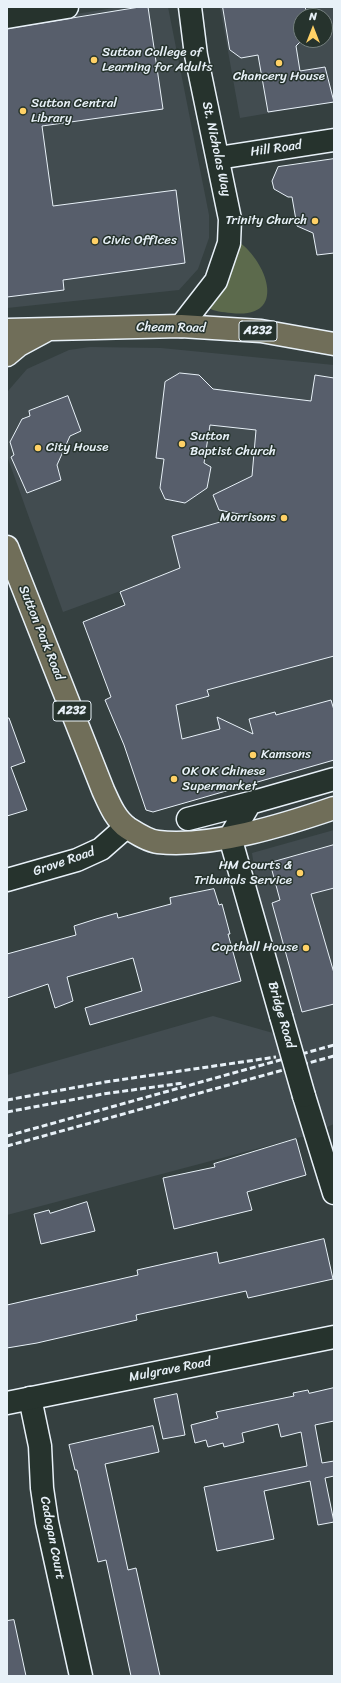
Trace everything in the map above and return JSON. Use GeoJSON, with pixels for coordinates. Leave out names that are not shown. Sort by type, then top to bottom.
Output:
{"type":"FeatureCollection","features":[{"type":"Feature","properties":{"kind":"highway","name":"Cheam Road"},"geometry":{"type":"LineString","coordinates":[[7,330],[181,326],[261,332],[334,344]]}},
{"type":"Feature","properties":{"kind":"highway","name":"A232"},"geometry":{"type":"LineString","coordinates":[[7,355],[19,345],[50,329]]}},
{"type":"Feature","properties":{"kind":"highway","name":"Sutton Park Road"},"geometry":{"type":"LineString","coordinates":[[7,547],[103,790],[113,811],[126,827]]}},
{"type":"Feature","properties":{"kind":"highway","name":"A232"},"geometry":{"type":"LineString","coordinates":[[126,827],[156,842],[181,842],[230,837],[334,808]]}},
{"type":"Feature","properties":{"kind":"street"},"geometry":{"type":"LineString","coordinates":[[7,17],[68,7]]}},
{"type":"Feature","properties":{"kind":"street","name":"St. Nicholas Way"},"geometry":{"type":"LineString","coordinates":[[181,326],[216,281],[229,243],[230,219],[196,55],[190,7]]}},
{"type":"Feature","properties":{"kind":"street","name":"Hill Road"},"geometry":{"type":"LineString","coordinates":[[218,158],[334,140]]}},
{"type":"Feature","properties":{"kind":"street"},"geometry":{"type":"LineString","coordinates":[[188,819],[250,804],[334,779]]}},
{"type":"Feature","properties":{"kind":"street"},"geometry":{"type":"LineString","coordinates":[[230,837],[250,804]]}},
{"type":"Feature","properties":{"kind":"street","name":"Grove Road"},"geometry":{"type":"LineString","coordinates":[[7,880],[76,860],[101,849],[126,827]]}},
{"type":"Feature","properties":{"kind":"street","name":"Bridge Road"},"geometry":{"type":"LineString","coordinates":[[230,837],[304,1096],[334,1192]]}},
{"type":"Feature","properties":{"kind":"street","name":"Mulgrave Road"},"geometry":{"type":"LineString","coordinates":[[7,1403],[334,1337]]}},
{"type":"Feature","properties":{"kind":"street","name":"Cadogan Court"},"geometry":{"type":"LineString","coordinates":[[30,1398],[40,1446],[42,1488],[47,1522],[81,1676]]}},
{"type":"Feature","properties":{"kind":"shaded area"},"geometry":{"type":"Polygon","coordinates":[[[120,7],[168,7],[209,215],[209,238],[198,269],[179,290],[7,308],[7,25],[120,7]]]}},
{"type":"Feature","properties":{"kind":"shaded area","name":"Chancery House"},"geometry":{"type":"Polygon","coordinates":[[[220,7],[334,7],[334,102],[240,118],[220,7]]]}},
{"type":"Feature","properties":{"kind":"shaded area"},"geometry":{"type":"Polygon","coordinates":[[[90,347],[161,348],[334,365],[334,761],[153,812],[146,810],[124,745],[171,731],[168,716],[178,713],[176,705],[209,696],[178,570],[63,612],[7,456],[8,391],[27,369],[69,350],[90,347]]]}},
{"type":"Feature","properties":{"kind":"shaded area"},"geometry":{"type":"Polygon","coordinates":[[[334,830],[334,1124],[305,1136],[7,1215],[7,1075],[213,1016],[273,1033],[296,1024],[259,898],[252,853],[334,830]]]}},
{"type":"Feature","properties":{"kind":"green space"},"geometry":{"type":"Polygon","coordinates":[[[239,242],[249,251],[258,263],[264,276],[267,288],[266,299],[260,308],[249,313],[219,312],[213,310],[208,307],[220,292],[228,277],[239,242]]]}},
{"type":"Feature","properties":{"kind":"building"},"geometry":{"type":"Polygon","coordinates":[[[140,7],[148,7],[163,109],[42,126],[53,206],[176,190],[185,263],[63,280],[64,290],[7,297],[7,29],[140,7]]]}},
{"type":"Feature","properties":{"kind":"building","name":"Chancery House"},"geometry":{"type":"Polygon","coordinates":[[[223,7],[305,7],[293,8],[293,48],[296,48],[300,71],[325,67],[334,102],[268,112],[258,55],[241,58],[230,50],[223,7]]]}},
{"type":"Feature","properties":{"kind":"building","name":"Trinity Church"},"geometry":{"type":"Polygon","coordinates":[[[334,159],[334,253],[317,255],[313,233],[297,226],[292,197],[288,197],[274,189],[272,181],[278,167],[334,159]]]}},
{"type":"Feature","properties":{"kind":"building"},"geometry":{"type":"Polygon","coordinates":[[[180,373],[199,375],[213,389],[311,401],[315,375],[334,378],[334,656],[207,690],[209,696],[176,705],[182,739],[220,729],[217,717],[253,734],[249,719],[275,712],[276,715],[331,700],[334,710],[334,760],[153,812],[146,810],[124,745],[105,700],[111,697],[83,622],[125,605],[120,592],[180,568],[172,536],[244,515],[219,510],[213,495],[252,476],[256,430],[210,425],[204,463],[211,467],[207,488],[185,503],[165,499],[160,488],[164,459],[156,458],[165,382],[180,373]]]}},
{"type":"Feature","properties":{"kind":"building","name":"City House"},"geometry":{"type":"Polygon","coordinates":[[[68,396],[81,431],[70,436],[57,465],[61,480],[27,493],[11,457],[14,455],[10,442],[22,419],[30,416],[29,411],[68,396]]]}},
{"type":"Feature","properties":{"kind":"building"},"geometry":{"type":"Polygon","coordinates":[[[7,718],[9,718],[25,762],[11,767],[27,810],[7,816],[7,718]]]}},
{"type":"Feature","properties":{"kind":"building","name":"Copthall House"},"geometry":{"type":"Polygon","coordinates":[[[334,845],[334,888],[311,894],[334,973],[334,1004],[302,1012],[272,903],[280,900],[270,863],[334,845]]]}},
{"type":"Feature","properties":{"kind":"building"},"geometry":{"type":"Polygon","coordinates":[[[214,889],[219,905],[222,904],[230,934],[228,934],[241,981],[90,1025],[85,1008],[142,991],[133,958],[67,977],[73,1001],[55,1008],[48,984],[7,998],[7,954],[76,935],[74,926],[96,919],[117,913],[118,918],[171,904],[170,898],[214,889]]]}},
{"type":"Feature","properties":{"kind":"building"},"geometry":{"type":"Polygon","coordinates":[[[296,1139],[306,1175],[247,1192],[252,1210],[174,1229],[163,1178],[215,1167],[214,1164],[296,1139]]]}},
{"type":"Feature","properties":{"kind":"building"},"geometry":{"type":"Polygon","coordinates":[[[87,1202],[95,1231],[41,1244],[34,1214],[49,1210],[50,1213],[87,1202]]]}},
{"type":"Feature","properties":{"kind":"building"},"geometry":{"type":"Polygon","coordinates":[[[324,1239],[333,1279],[248,1298],[246,1291],[136,1315],[137,1320],[37,1343],[7,1348],[7,1305],[138,1275],[137,1270],[217,1252],[219,1263],[324,1239]]]}},
{"type":"Feature","properties":{"kind":"building"},"geometry":{"type":"Polygon","coordinates":[[[334,1388],[334,1421],[315,1425],[322,1463],[334,1461],[334,1476],[325,1478],[334,1522],[318,1525],[310,1481],[264,1491],[274,1539],[217,1551],[204,1487],[307,1466],[301,1432],[281,1437],[278,1424],[242,1433],[244,1442],[224,1447],[223,1443],[208,1447],[206,1440],[195,1443],[191,1425],[218,1418],[216,1412],[294,1396],[293,1393],[308,1390],[309,1393],[334,1388]]]}},
{"type":"Feature","properties":{"kind":"building"},"geometry":{"type":"Polygon","coordinates":[[[177,1394],[185,1435],[163,1439],[154,1399],[177,1394]]]}},
{"type":"Feature","properties":{"kind":"building"},"geometry":{"type":"Polygon","coordinates":[[[153,1426],[159,1452],[105,1464],[128,1570],[136,1568],[160,1676],[131,1676],[106,1560],[98,1562],[77,1470],[75,1470],[69,1445],[153,1426]]]}},
{"type":"Feature","properties":{"kind":"building"},"geometry":{"type":"Polygon","coordinates":[[[14,1620],[26,1676],[7,1676],[7,1621],[14,1620]]]}},
{"type":"Feature","properties":{"kind":"railway"},"geometry":{"type":"LineString","coordinates":[[7,1136],[334,1045]]}},
{"type":"Feature","properties":{"kind":"railway"},"geometry":{"type":"LineString","coordinates":[[7,1146],[334,1056]]}},
{"type":"Feature","properties":{"kind":"railway"},"geometry":{"type":"LineString","coordinates":[[7,1100],[105,1082],[276,1057]]}},
{"type":"Feature","properties":{"kind":"railway"},"geometry":{"type":"LineString","coordinates":[[7,1112],[103,1094],[183,1083]]}},
{"type":"Feature","properties":{"kind":"place","name":"Sutton College of Learning for Adults"},"geometry":{"type":"Point","coordinates":[94,60]}},
{"type":"Feature","properties":{"kind":"place","name":"Chancery House"},"geometry":{"type":"Point","coordinates":[279,63]}},
{"type":"Feature","properties":{"kind":"place","name":"Sutton Central Library"},"geometry":{"type":"Point","coordinates":[23,111]}},
{"type":"Feature","properties":{"kind":"place","name":"Trinity Church"},"geometry":{"type":"Point","coordinates":[315,221]}},
{"type":"Feature","properties":{"kind":"place","name":"Civic Offices"},"geometry":{"type":"Point","coordinates":[95,241]}},
{"type":"Feature","properties":{"kind":"place","name":"Sutton Baptist Church"},"geometry":{"type":"Point","coordinates":[182,444]}},
{"type":"Feature","properties":{"kind":"place","name":"City House"},"geometry":{"type":"Point","coordinates":[38,448]}},
{"type":"Feature","properties":{"kind":"place","name":"Morrisons"},"geometry":{"type":"Point","coordinates":[284,518]}},
{"type":"Feature","properties":{"kind":"place","name":"Kamsons"},"geometry":{"type":"Point","coordinates":[253,755]}},
{"type":"Feature","properties":{"kind":"place","name":"OK OK Chinese Supermarket"},"geometry":{"type":"Point","coordinates":[174,779]}},
{"type":"Feature","properties":{"kind":"place","name":"HM Courts & Tribunals Service"},"geometry":{"type":"Point","coordinates":[300,873]}},
{"type":"Feature","properties":{"kind":"place","name":"Copthall House"},"geometry":{"type":"Point","coordinates":[306,948]}}]}
